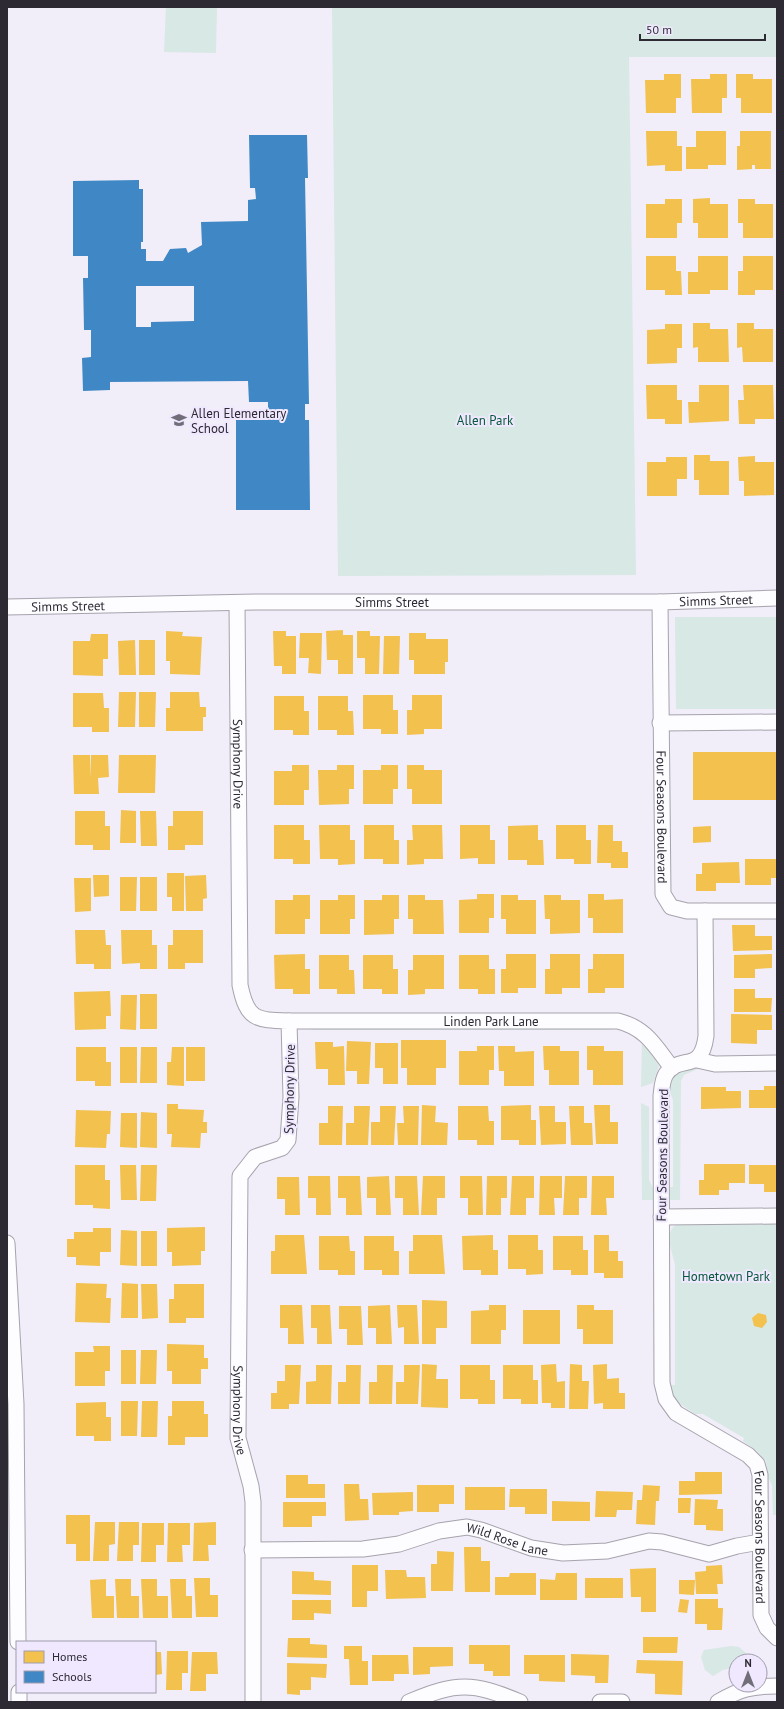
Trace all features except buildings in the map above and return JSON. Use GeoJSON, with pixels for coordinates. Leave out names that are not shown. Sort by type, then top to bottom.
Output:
{"type":"FeatureCollection","features":[{"type":"Feature","properties":{"kind":"street","name":"Simms Street"},"geometry":{"type":"LineString","coordinates":[[7,607],[237,602],[660,602],[777,598]]}},
{"type":"Feature","properties":{"kind":"street","name":"Symphony Drive"},"geometry":{"type":"LineString","coordinates":[[237,602],[240,985],[243,1003],[252,1015],[267,1021],[290,1021],[291,1097],[288,1140],[282,1148],[255,1157],[240,1176],[238,1438],[251,1486],[253,1502],[253,1702]]}},
{"type":"Feature","properties":{"kind":"street","name":"Four Seasons Boulevard"},"geometry":{"type":"LineString","coordinates":[[660,602],[660,723],[663,894],[671,907],[687,911],[705,911]]}},
{"type":"Feature","properties":{"kind":"street"},"geometry":{"type":"LineString","coordinates":[[660,723],[777,722]]}},
{"type":"Feature","properties":{"kind":"street"},"geometry":{"type":"LineString","coordinates":[[697,1060],[703,1049],[706,1036],[705,911],[777,911]]}},
{"type":"Feature","properties":{"kind":"street","name":"Linden Park Lane"},"geometry":{"type":"LineString","coordinates":[[290,1021],[618,1021],[639,1029],[647,1036],[672,1068]]}},
{"type":"Feature","properties":{"kind":"street"},"geometry":{"type":"LineString","coordinates":[[672,1068],[697,1060],[715,1064],[777,1063]]}},
{"type":"Feature","properties":{"kind":"street","name":"Four Seasons Boulevard"},"geometry":{"type":"LineString","coordinates":[[672,1068],[663,1081],[661,1096],[662,1383],[666,1399],[676,1413],[748,1455],[757,1464],[760,1475],[761,1615],[767,1628],[777,1638]]}},
{"type":"Feature","properties":{"kind":"street"},"geometry":{"type":"LineString","coordinates":[[661,1217],[777,1216]]}},
{"type":"Feature","properties":{"kind":"street"},"geometry":{"type":"LineString","coordinates":[[7,1243],[16,1404],[12,1527],[18,1641]]}},
{"type":"Feature","properties":{"kind":"street","name":"Wild Rose Lane"},"geometry":{"type":"LineString","coordinates":[[252,1550],[364,1549],[399,1544],[439,1531],[467,1527],[481,1530],[531,1548],[563,1553],[607,1551],[649,1541],[662,1542],[709,1554],[760,1542]]}},
{"type":"Feature","properties":{"kind":"street"},"geometry":{"type":"LineString","coordinates":[[409,1702],[438,1690],[450,1687],[467,1686],[482,1688],[520,1702]]}},
{"type":"Feature","properties":{"kind":"street"},"geometry":{"type":"LineString","coordinates":[[718,1702],[735,1692],[748,1688],[777,1686]]}},
{"type":"Feature","properties":{"kind":"street"},"geometry":{"type":"LineString","coordinates":[[600,1702],[622,1702]]}},
{"type":"Feature","properties":{"kind":"green space"},"geometry":{"type":"Polygon","coordinates":[[[166,7],[217,7],[216,53],[164,52],[166,7]]]}},
{"type":"Feature","properties":{"kind":"green space","name":"Allen Park"},"geometry":{"type":"Polygon","coordinates":[[[332,7],[777,7],[777,57],[629,57],[636,575],[338,576],[332,7]]]}},
{"type":"Feature","properties":{"kind":"green space"},"geometry":{"type":"Polygon","coordinates":[[[675,617],[777,617],[777,709],[676,709],[675,617]]]}},
{"type":"Feature","properties":{"kind":"green space"},"geometry":{"type":"Polygon","coordinates":[[[612,1026],[611,1030],[310,1030],[313,1028],[612,1026]]]}},
{"type":"Feature","properties":{"kind":"green space"},"geometry":{"type":"Polygon","coordinates":[[[642,1042],[655,1057],[659,1066],[653,1083],[641,1087],[642,1042]]]}},
{"type":"Feature","properties":{"kind":"green space"},"geometry":{"type":"Polygon","coordinates":[[[700,1068],[684,1075],[681,1081],[680,1200],[669,1200],[669,1187],[673,1187],[673,1100],[669,1090],[670,1082],[675,1074],[684,1070],[700,1068]]]}},
{"type":"Feature","properties":{"kind":"green space"},"geometry":{"type":"Polygon","coordinates":[[[641,1103],[649,1107],[649,1180],[653,1188],[653,1200],[642,1200],[641,1103]]]}},
{"type":"Feature","properties":{"kind":"green space","name":"Hometown Park"},"geometry":{"type":"Polygon","coordinates":[[[678,1224],[777,1224],[777,1515],[773,1515],[772,1485],[768,1477],[766,1461],[757,1451],[743,1441],[744,1438],[703,1414],[695,1414],[673,1399],[671,1385],[675,1385],[675,1265],[669,1237],[673,1227],[678,1224]]]}},
{"type":"Feature","properties":{"kind":"green space"},"geometry":{"type":"Polygon","coordinates":[[[731,1646],[739,1647],[746,1653],[728,1653],[728,1669],[713,1676],[705,1670],[701,1657],[704,1650],[731,1646]]]}},
{"type":"Feature","properties":{"kind":"place","name":"Allen Elementary School"},"geometry":{"type":"Point","coordinates":[179,420]}}]}
